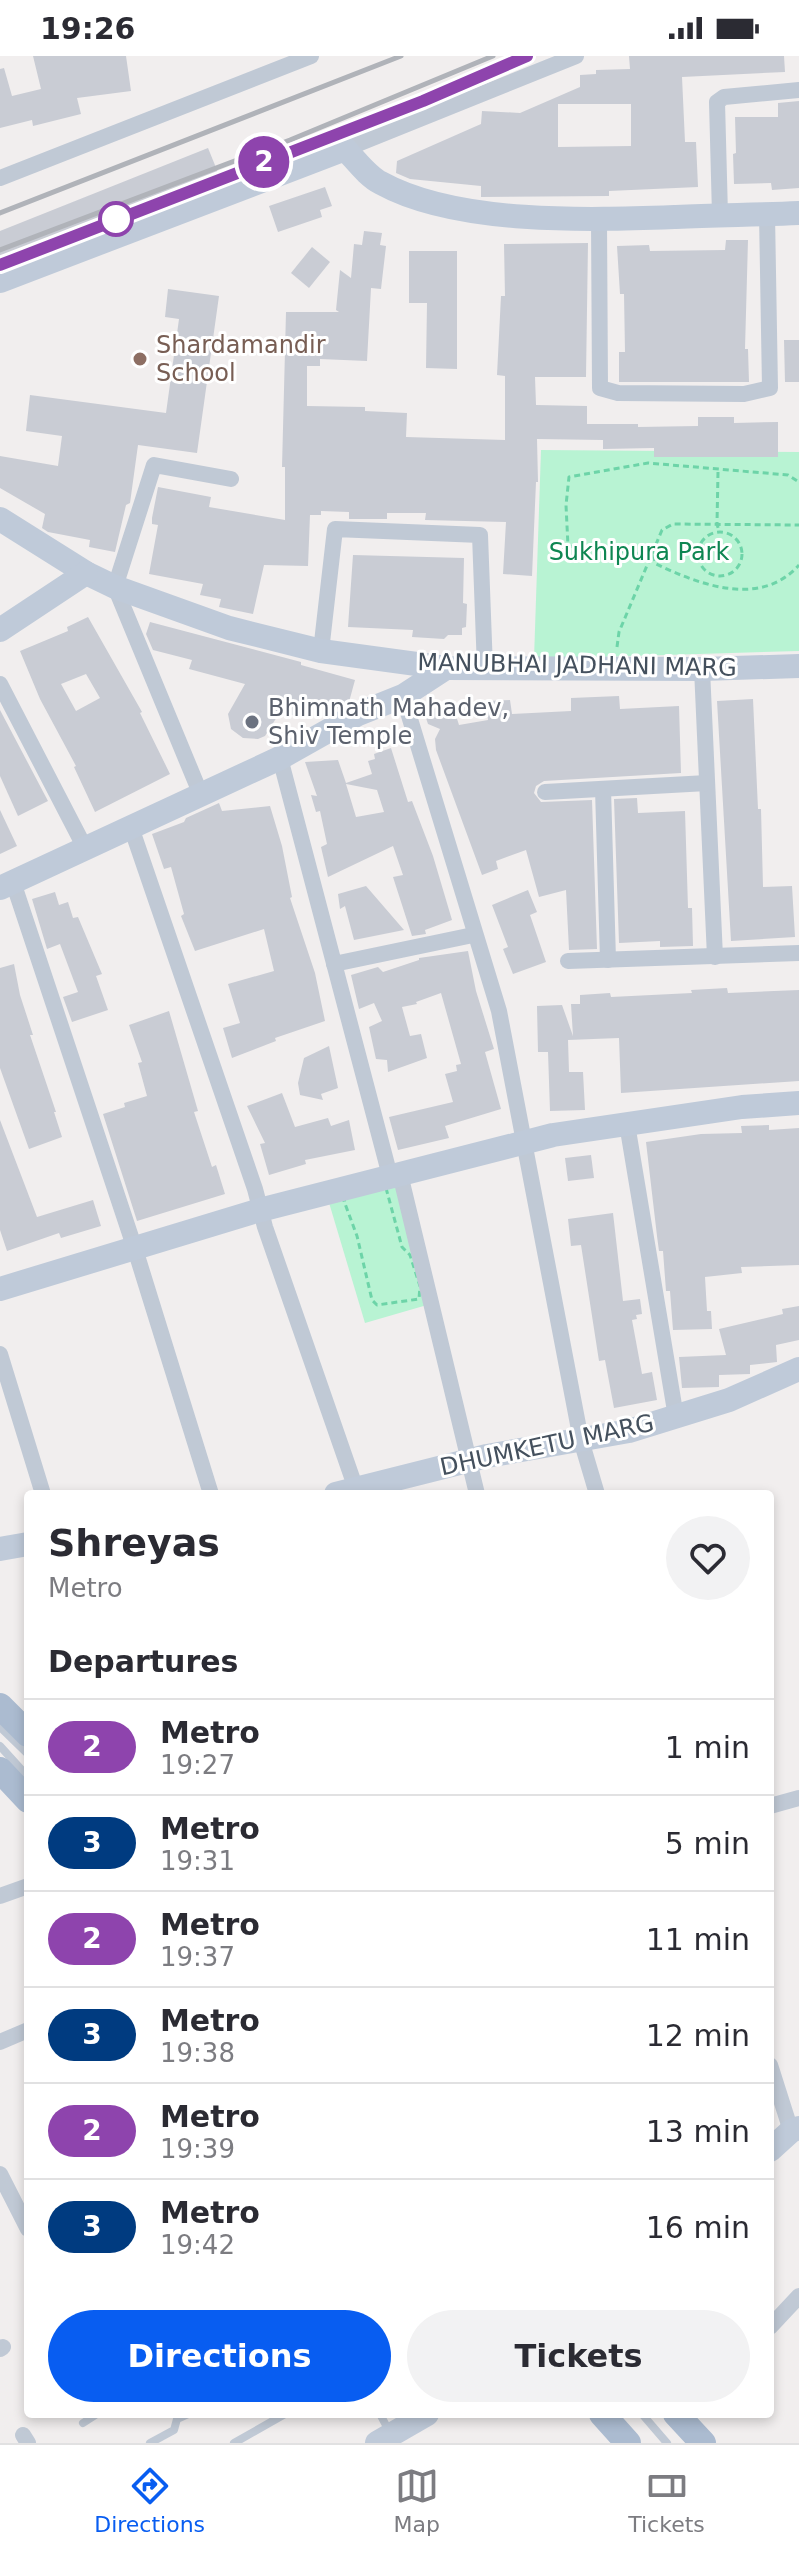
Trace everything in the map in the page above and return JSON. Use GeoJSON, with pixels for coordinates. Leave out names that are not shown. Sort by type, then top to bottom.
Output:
{"type":"FeatureCollection","features":[{"type":"Feature","properties":{"kind":"main road"},"geometry":{"type":"LineString","coordinates":[[0,1706],[24,1730]]}},
{"type":"Feature","properties":{"kind":"main road"},"geometry":{"type":"LineString","coordinates":[[0,1770],[24,1796]]}},
{"type":"Feature","properties":{"kind":"main road"},"geometry":{"type":"LineString","coordinates":[[606,2418],[628,2443]]}},
{"type":"Feature","properties":{"kind":"main road"},"geometry":{"type":"LineString","coordinates":[[684,2418],[703,2443]]}},
{"type":"Feature","properties":{"kind":"street"},"geometry":{"type":"LineString","coordinates":[[0,178],[311,56]]}},
{"type":"Feature","properties":{"kind":"street"},"geometry":{"type":"LineString","coordinates":[[0,281],[345,149],[576,56]]}},
{"type":"Feature","properties":{"kind":"street"},"geometry":{"type":"LineString","coordinates":[[720,215],[717,102],[724,97],[799,90]]}},
{"type":"Feature","properties":{"kind":"street"},"geometry":{"type":"LineString","coordinates":[[345,149],[377,182],[426,201],[508,214],[599,220],[799,213]]}},
{"type":"Feature","properties":{"kind":"street"},"geometry":{"type":"LineString","coordinates":[[599,220],[600,388],[618,393],[744,394],[770,388],[767,214]]}},
{"type":"Feature","properties":{"kind":"street"},"geometry":{"type":"LineString","coordinates":[[201,795],[115,587],[154,465],[231,479]]}},
{"type":"Feature","properties":{"kind":"street","name":"MANUBHAI JADHANI MARG"},"geometry":{"type":"LineString","coordinates":[[0,519],[86,573],[115,587],[229,628],[321,651],[446,668],[702,669],[799,666]]}},
{"type":"Feature","properties":{"kind":"street"},"geometry":{"type":"LineString","coordinates":[[321,651],[335,529],[480,535],[485,669]]}},
{"type":"Feature","properties":{"kind":"street"},"geometry":{"type":"LineString","coordinates":[[0,630],[86,573]]}},
{"type":"Feature","properties":{"kind":"street"},"geometry":{"type":"LineString","coordinates":[[210,1490],[135,1249],[6,885],[280,758],[358,714],[403,696],[446,668]]}},
{"type":"Feature","properties":{"kind":"street"},"geometry":{"type":"LineString","coordinates":[[702,669],[715,957]]}},
{"type":"Feature","properties":{"kind":"street"},"geometry":{"type":"LineString","coordinates":[[0,684],[85,848]]}},
{"type":"Feature","properties":{"kind":"street"},"geometry":{"type":"LineString","coordinates":[[403,696],[473,935],[499,1011],[581,1440],[596,1490]]}},
{"type":"Feature","properties":{"kind":"street"},"geometry":{"type":"LineString","coordinates":[[280,758],[476,1490]]}},
{"type":"Feature","properties":{"kind":"street"},"geometry":{"type":"LineString","coordinates":[[545,792],[707,783]]}},
{"type":"Feature","properties":{"kind":"street"},"geometry":{"type":"LineString","coordinates":[[603,789],[608,960]]}},
{"type":"Feature","properties":{"kind":"street"},"geometry":{"type":"LineString","coordinates":[[131,827],[250,1175],[346,1490]]}},
{"type":"Feature","properties":{"kind":"street"},"geometry":{"type":"LineString","coordinates":[[334,964],[473,935]]}},
{"type":"Feature","properties":{"kind":"street"},"geometry":{"type":"LineString","coordinates":[[568,961],[799,953]]}},
{"type":"Feature","properties":{"kind":"street"},"geometry":{"type":"LineString","coordinates":[[0,1289],[260,1210],[392,1179],[553,1135],[742,1107],[799,1103]]}},
{"type":"Feature","properties":{"kind":"street"},"geometry":{"type":"LineString","coordinates":[[627,1124],[676,1417]]}},
{"type":"Feature","properties":{"kind":"street"},"geometry":{"type":"LineString","coordinates":[[0,1354],[42,1490]]}},
{"type":"Feature","properties":{"kind":"street","name":"DHUMKETU MARG"},"geometry":{"type":"LineString","coordinates":[[350,1490],[469,1460],[629,1431],[729,1400],[799,1369]]}},
{"type":"Feature","properties":{"kind":"street"},"geometry":{"type":"LineString","coordinates":[[0,1549],[24,1545]]}},
{"type":"Feature","properties":{"kind":"street"},"geometry":{"type":"LineString","coordinates":[[774,1805],[799,1798]]}},
{"type":"Feature","properties":{"kind":"street"},"geometry":{"type":"LineString","coordinates":[[0,1896],[24,1887]]}},
{"type":"Feature","properties":{"kind":"street"},"geometry":{"type":"LineString","coordinates":[[0,2042],[24,2032]]}},
{"type":"Feature","properties":{"kind":"street"},"geometry":{"type":"LineString","coordinates":[[774,2075],[795,2130],[774,2147]]}},
{"type":"Feature","properties":{"kind":"street"},"geometry":{"type":"LineString","coordinates":[[0,2174],[24,2221]]}},
{"type":"Feature","properties":{"kind":"street"},"geometry":{"type":"LineString","coordinates":[[774,2323],[799,2296]]}},
{"type":"Feature","properties":{"kind":"street"},"geometry":{"type":"LineString","coordinates":[[383,2431],[417,2418]]}},
{"type":"Feature","properties":{"kind":"lane"},"geometry":{"type":"LineString","coordinates":[[0,1727],[24,1750]]}},
{"type":"Feature","properties":{"kind":"lane"},"geometry":{"type":"LineString","coordinates":[[0,1746],[24,1773]]}},
{"type":"Feature","properties":{"kind":"lane"},"geometry":{"type":"LineString","coordinates":[[83,2423],[91,2418]]}},
{"type":"Feature","properties":{"kind":"lane"},"geometry":{"type":"LineString","coordinates":[[150,2443],[174,2430],[179,2418]]}},
{"type":"Feature","properties":{"kind":"lane"},"geometry":{"type":"LineString","coordinates":[[234,2443],[278,2418]]}},
{"type":"Feature","properties":{"kind":"lane"},"geometry":{"type":"LineString","coordinates":[[645,2418],[667,2443]]}},
{"type":"Feature","properties":{"kind":"path"},"geometry":{"type":"LineString","coordinates":[[653,555],[568,546],[566,505],[569,477],[648,463],[788,475],[799,482]]}},
{"type":"Feature","properties":{"kind":"path"},"geometry":{"type":"LineString","coordinates":[[718,471],[719,531]]}},
{"type":"Feature","properties":{"kind":"path"},"geometry":{"type":"LineString","coordinates":[[616,656],[619,632],[662,530],[673,524],[799,525]]}},
{"type":"Feature","properties":{"kind":"path"},"geometry":{"type":"LineString","coordinates":[[719,531],[733,536],[741,547],[742,561],[734,572],[720,577],[707,573],[698,562],[698,548],[706,536],[719,531]]}},
{"type":"Feature","properties":{"kind":"path"},"geometry":{"type":"LineString","coordinates":[[653,555],[656,564],[687,579],[733,591],[769,586],[790,576],[799,565]]}},
{"type":"Feature","properties":{"kind":"path"},"geometry":{"type":"LineString","coordinates":[[718,587],[720,577]]}},
{"type":"Feature","properties":{"kind":"path"},"geometry":{"type":"LineString","coordinates":[[392,1179],[402,1247],[410,1255],[420,1286],[419,1299],[377,1305],[372,1300],[357,1236],[344,1201],[346,1197],[392,1179]]}},
{"type":"Feature","properties":{"kind":"green space","name":"Sukhipura Park"},"geometry":{"type":"Polygon","coordinates":[[[541,450],[799,452],[799,651],[534,659],[541,450]]]}},
{"type":"Feature","properties":{"kind":"green space"},"geometry":{"type":"Polygon","coordinates":[[[394,1180],[427,1305],[365,1323],[327,1196],[394,1180]]]}},
{"type":"Feature","properties":{"kind":"building"},"geometry":{"type":"Polygon","coordinates":[[[33,56],[126,56],[131,91],[77,98],[81,114],[33,126],[32,120],[0,128],[0,69],[4,68],[12,96],[41,89],[33,56]]]}},
{"type":"Feature","properties":{"kind":"building"},"geometry":{"type":"Polygon","coordinates":[[[629,56],[784,56],[785,72],[682,77],[685,142],[696,142],[698,187],[609,191],[609,196],[481,197],[481,186],[410,179],[396,173],[397,161],[481,124],[482,111],[520,113],[580,87],[580,75],[596,74],[596,70],[630,69],[629,56]],[[558,104],[558,147],[631,146],[631,104],[558,104]]]}},
{"type":"Feature","properties":{"kind":"building"},"geometry":{"type":"Polygon","coordinates":[[[799,101],[799,188],[772,190],[771,183],[734,184],[735,117],[778,117],[778,103],[799,101]]]}},
{"type":"Feature","properties":{"kind":"building"},"geometry":{"type":"Polygon","coordinates":[[[208,148],[221,180],[0,265],[0,231],[208,148]]]}},
{"type":"Feature","properties":{"kind":"building"},"geometry":{"type":"Polygon","coordinates":[[[325,187],[332,206],[320,210],[322,217],[278,232],[269,206],[325,187]]]}},
{"type":"Feature","properties":{"kind":"building"},"geometry":{"type":"Polygon","coordinates":[[[364,231],[382,233],[380,245],[386,246],[381,289],[371,288],[367,361],[320,359],[320,366],[307,366],[307,406],[365,407],[365,411],[407,413],[406,437],[505,440],[505,376],[497,375],[501,296],[505,296],[504,244],[588,243],[586,377],[535,377],[536,405],[587,406],[587,424],[698,426],[698,417],[734,417],[734,423],[778,422],[778,457],[654,457],[654,448],[603,449],[603,440],[537,439],[538,482],[532,576],[503,574],[506,522],[425,520],[426,513],[387,513],[387,519],[349,519],[349,512],[321,511],[321,515],[310,515],[308,566],[264,565],[253,614],[219,607],[221,599],[200,595],[203,584],[149,574],[158,525],[152,524],[152,518],[158,487],[211,497],[209,507],[285,520],[285,467],[282,467],[286,312],[339,312],[336,310],[340,270],[351,278],[354,244],[362,245],[364,231]]]}},
{"type":"Feature","properties":{"kind":"building"},"geometry":{"type":"Polygon","coordinates":[[[726,240],[748,240],[745,349],[748,349],[749,382],[619,382],[619,352],[625,352],[624,294],[620,294],[617,246],[649,245],[650,251],[725,250],[726,240]]]}},
{"type":"Feature","properties":{"kind":"building"},"geometry":{"type":"Polygon","coordinates":[[[312,247],[330,262],[309,288],[291,273],[312,247]]]}},
{"type":"Feature","properties":{"kind":"building"},"geometry":{"type":"Polygon","coordinates":[[[409,251],[457,251],[457,369],[426,368],[427,303],[409,303],[409,251]]]}},
{"type":"Feature","properties":{"kind":"building"},"geometry":{"type":"Polygon","coordinates":[[[168,289],[219,296],[197,453],[138,445],[130,503],[126,505],[115,552],[89,547],[90,540],[48,532],[42,528],[45,514],[0,488],[0,456],[58,466],[62,436],[26,431],[30,395],[166,413],[179,319],[165,317],[168,289]]]}},
{"type":"Feature","properties":{"kind":"building"},"geometry":{"type":"Polygon","coordinates":[[[784,340],[799,340],[799,382],[785,382],[784,340]]]}},
{"type":"Feature","properties":{"kind":"building"},"geometry":{"type":"Polygon","coordinates":[[[353,555],[464,558],[463,603],[467,604],[466,627],[462,628],[462,635],[448,635],[444,639],[412,637],[413,630],[348,627],[353,555]]]}},
{"type":"Feature","properties":{"kind":"building"},"geometry":{"type":"Polygon","coordinates":[[[88,617],[142,712],[170,774],[95,812],[20,651],[68,631],[67,627],[88,617]],[[86,674],[61,684],[76,711],[100,698],[86,674]]]}},
{"type":"Feature","properties":{"kind":"building"},"geometry":{"type":"Polygon","coordinates":[[[150,622],[301,662],[301,665],[355,680],[349,702],[336,709],[308,702],[304,718],[280,712],[265,736],[243,738],[231,729],[228,714],[245,684],[189,669],[192,660],[153,650],[146,634],[150,622]]]}},
{"type":"Feature","properties":{"kind":"building"},"geometry":{"type":"Polygon","coordinates":[[[619,696],[620,709],[679,706],[681,773],[544,781],[536,786],[534,793],[541,802],[592,800],[597,949],[569,950],[566,890],[539,897],[526,850],[496,861],[498,869],[482,875],[436,750],[435,739],[440,729],[428,724],[424,712],[452,703],[459,725],[488,720],[486,701],[510,700],[512,714],[571,711],[571,698],[619,696]]]}},
{"type":"Feature","properties":{"kind":"building"},"geometry":{"type":"Polygon","coordinates":[[[753,699],[763,887],[792,886],[795,937],[731,941],[717,701],[753,699]]]}},
{"type":"Feature","properties":{"kind":"building"},"geometry":{"type":"Polygon","coordinates":[[[0,710],[48,801],[18,816],[0,776],[0,710]]]}},
{"type":"Feature","properties":{"kind":"building"},"geometry":{"type":"Polygon","coordinates":[[[391,748],[408,802],[412,801],[433,856],[452,920],[425,930],[426,934],[412,936],[393,877],[403,875],[393,846],[328,877],[321,847],[327,844],[320,811],[316,812],[311,795],[317,796],[305,762],[338,760],[346,783],[372,774],[368,761],[375,759],[374,754],[391,748]],[[346,784],[356,817],[384,812],[377,790],[346,784]]]}},
{"type":"Feature","properties":{"kind":"building"},"geometry":{"type":"Polygon","coordinates":[[[637,798],[638,813],[685,811],[688,908],[692,908],[693,946],[660,947],[660,941],[619,943],[614,799],[637,798]]]}},
{"type":"Feature","properties":{"kind":"building"},"geometry":{"type":"Polygon","coordinates":[[[219,803],[222,811],[270,806],[282,846],[290,898],[315,973],[325,1021],[275,1038],[276,1041],[232,1058],[223,1028],[240,1023],[228,984],[274,971],[264,929],[195,951],[181,916],[184,914],[171,867],[164,869],[152,834],[184,822],[186,818],[219,803]]]}},
{"type":"Feature","properties":{"kind":"building"},"geometry":{"type":"Polygon","coordinates":[[[0,810],[17,846],[0,854],[0,810]]]}},
{"type":"Feature","properties":{"kind":"building"},"geometry":{"type":"Polygon","coordinates":[[[366,886],[404,930],[354,940],[345,906],[340,909],[338,894],[366,886]]]}},
{"type":"Feature","properties":{"kind":"building"},"geometry":{"type":"Polygon","coordinates":[[[528,890],[537,912],[530,915],[546,962],[513,974],[503,949],[508,947],[492,905],[528,890]]]}},
{"type":"Feature","properties":{"kind":"building"},"geometry":{"type":"Polygon","coordinates":[[[55,892],[59,905],[68,902],[73,918],[78,917],[102,974],[96,976],[108,1010],[72,1022],[63,997],[78,992],[60,944],[47,949],[32,899],[55,892]]]}},
{"type":"Feature","properties":{"kind":"building"},"geometry":{"type":"Polygon","coordinates":[[[468,951],[476,991],[494,1049],[485,1052],[501,1109],[445,1126],[449,1138],[398,1150],[389,1117],[453,1102],[445,1074],[457,1071],[456,1065],[461,1064],[441,993],[402,1007],[410,1036],[421,1034],[427,1058],[388,1072],[387,1060],[376,1059],[369,1027],[382,1021],[374,1003],[359,1009],[351,975],[378,967],[383,972],[419,958],[468,951]]]}},
{"type":"Feature","properties":{"kind":"building"},"geometry":{"type":"Polygon","coordinates":[[[14,964],[33,1035],[30,1035],[62,1137],[29,1149],[0,1068],[0,968],[14,964]]]}},
{"type":"Feature","properties":{"kind":"building"},"geometry":{"type":"Polygon","coordinates":[[[727,988],[728,993],[799,990],[799,1081],[621,1093],[619,1038],[568,1040],[569,1072],[583,1072],[585,1110],[550,1111],[548,1052],[538,1052],[537,1006],[562,1005],[573,1036],[571,1004],[580,1004],[580,995],[610,993],[611,997],[727,988]]]}},
{"type":"Feature","properties":{"kind":"building"},"geometry":{"type":"Polygon","coordinates":[[[169,1011],[198,1111],[194,1112],[212,1167],[216,1165],[225,1194],[137,1221],[103,1114],[147,1096],[138,1063],[142,1062],[129,1025],[169,1011]]]}},
{"type":"Feature","properties":{"kind":"building"},"geometry":{"type":"Polygon","coordinates":[[[329,1046],[338,1088],[321,1094],[323,1100],[300,1095],[298,1083],[304,1058],[329,1046]]]}},
{"type":"Feature","properties":{"kind":"building"},"geometry":{"type":"Polygon","coordinates":[[[282,1093],[295,1127],[328,1118],[331,1126],[349,1120],[355,1150],[305,1160],[306,1164],[269,1175],[260,1144],[265,1143],[247,1106],[282,1093]]]}},
{"type":"Feature","properties":{"kind":"building"},"geometry":{"type":"Polygon","coordinates":[[[0,1120],[37,1217],[93,1200],[101,1226],[61,1238],[59,1233],[7,1251],[0,1230],[0,1120]]]}},
{"type":"Feature","properties":{"kind":"building"},"geometry":{"type":"Polygon","coordinates":[[[769,1125],[769,1130],[799,1128],[799,1265],[741,1267],[742,1273],[705,1277],[707,1311],[711,1311],[712,1329],[673,1330],[663,1251],[659,1251],[646,1142],[701,1134],[742,1133],[741,1126],[769,1125]]]}},
{"type":"Feature","properties":{"kind":"building"},"geometry":{"type":"Polygon","coordinates":[[[591,1155],[594,1178],[568,1181],[565,1158],[591,1155]]]}},
{"type":"Feature","properties":{"kind":"building"},"geometry":{"type":"Polygon","coordinates":[[[613,1213],[623,1301],[640,1299],[642,1314],[632,1320],[642,1374],[652,1372],[657,1400],[614,1408],[605,1360],[599,1361],[581,1245],[571,1246],[568,1219],[613,1213]]]}},
{"type":"Feature","properties":{"kind":"building"},"geometry":{"type":"Polygon","coordinates":[[[799,1306],[799,1340],[776,1345],[777,1362],[750,1365],[750,1374],[719,1375],[719,1387],[682,1388],[679,1357],[726,1355],[719,1329],[783,1314],[782,1309],[799,1306]]]}},
{"type":"Feature","properties":{"kind":"railway"},"geometry":{"type":"LineString","coordinates":[[0,213],[401,56]]}},
{"type":"Feature","properties":{"kind":"railway"},"geometry":{"type":"LineString","coordinates":[[0,250],[290,140],[493,56]]}},
{"type":"Feature","properties":{"kind":"railway"},"geometry":{"type":"LineString","coordinates":[[0,265],[423,101],[527,56]]}},
{"type":"Feature","properties":{"kind":"metro line","name":"2"},"geometry":{"type":"LineString","coordinates":[[0,265],[423,101],[527,56]]}},
{"type":"Feature","properties":{"kind":"place","name":"Shardamandir School"},"geometry":{"type":"Point","coordinates":[140,359]}},
{"type":"Feature","properties":{"kind":"place","name":"Bhimnath Mahadev, Shiv Temple"},"geometry":{"type":"Point","coordinates":[252,722]}}]}
